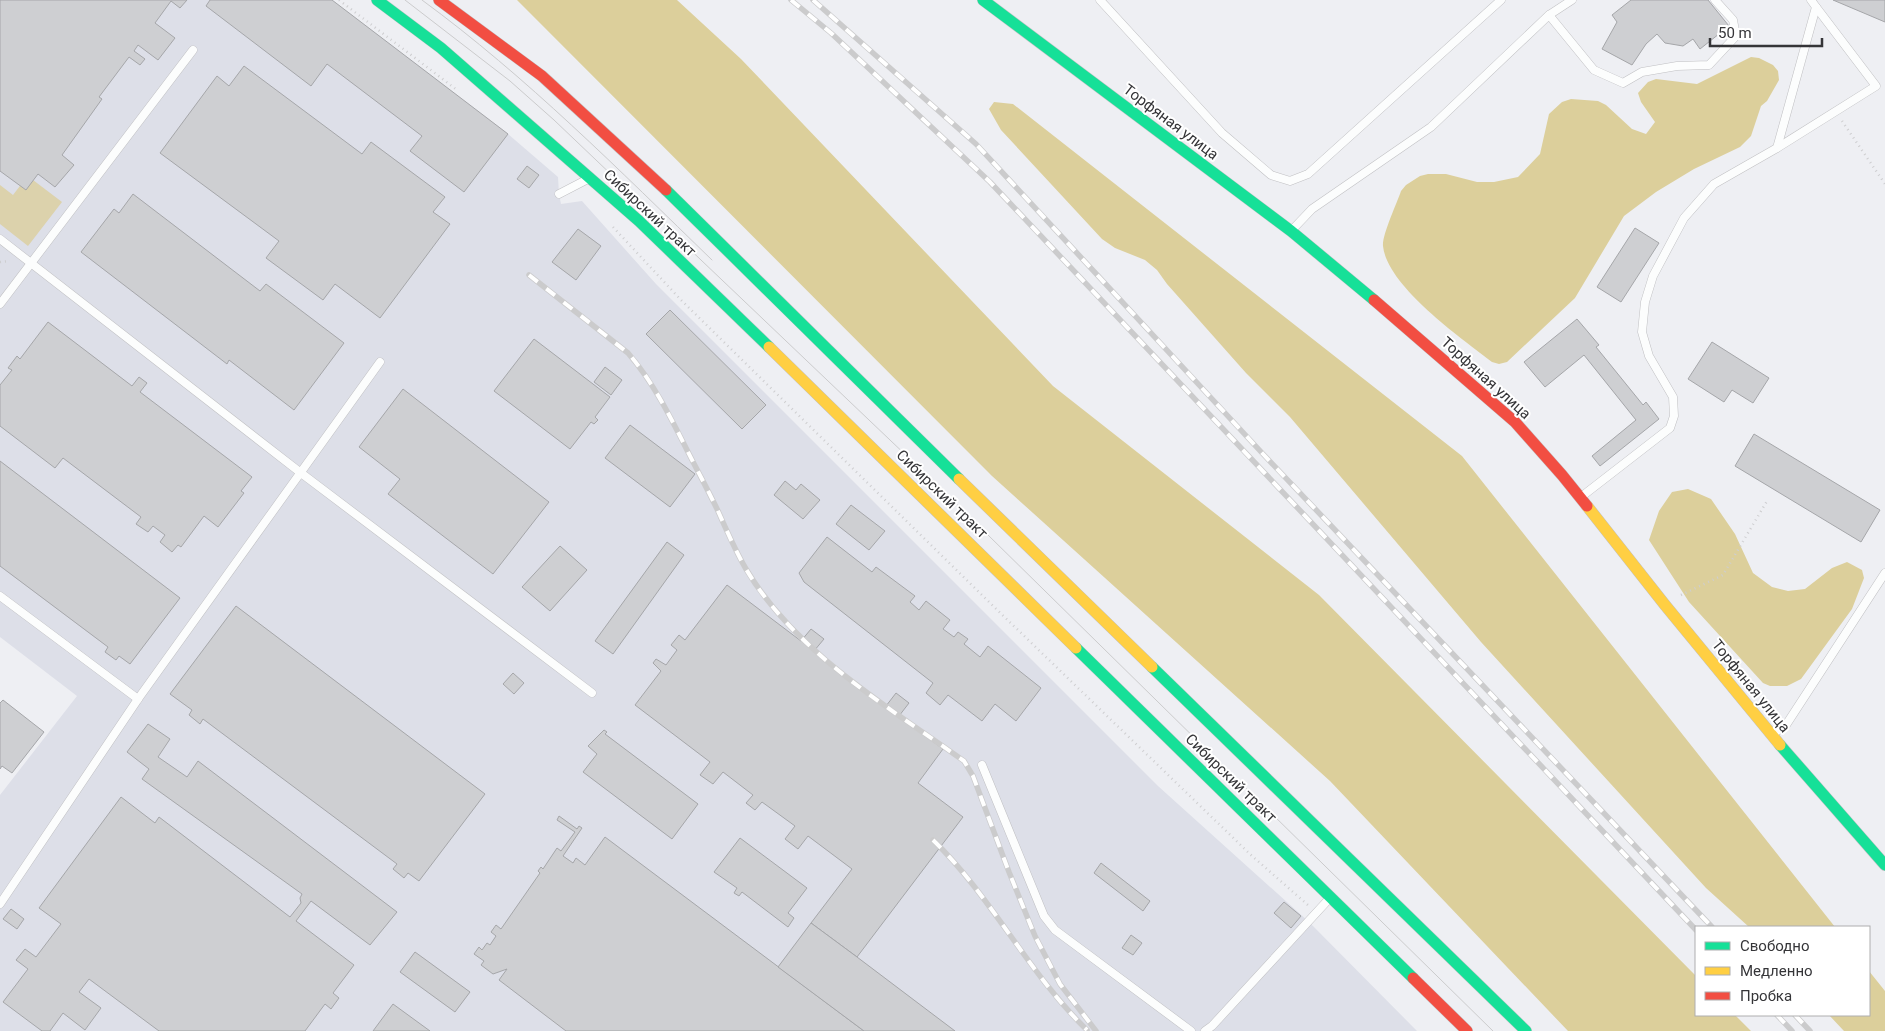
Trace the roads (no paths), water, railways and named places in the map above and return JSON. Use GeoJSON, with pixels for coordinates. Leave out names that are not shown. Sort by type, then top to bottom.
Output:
{"type":"FeatureCollection","features":[{"type":"Feature","properties":{"kind":"main road","name":"Сибирский тракт"},"geometry":{"type":"LineString","coordinates":[[377,0],[441,48],[646,228],[900,474],[1468,1031]]}},
{"type":"Feature","properties":{"kind":"main road","name":"Сибирский тракт"},"geometry":{"type":"LineString","coordinates":[[439,0],[542,76],[680,203],[943,464],[1526,1031]]}},
{"type":"Feature","properties":{"kind":"main road","name":"Торфяная улица"},"geometry":{"type":"LineString","coordinates":[[983,0],[1292,231],[1396,318],[1515,422],[1580,498],[1804,774],[1885,865]]}},
{"type":"Feature","properties":{"kind":"lane"},"geometry":{"type":"LineString","coordinates":[[1100,0],[1222,133],[1271,175],[1290,181],[1308,174],[1501,0]]}},
{"type":"Feature","properties":{"kind":"lane"},"geometry":{"type":"LineString","coordinates":[[1292,231],[1312,209],[1431,127],[1549,16],[1572,0]]}},
{"type":"Feature","properties":{"kind":"lane"},"geometry":{"type":"LineString","coordinates":[[1549,16],[1594,70],[1623,83],[1642,72],[1677,66],[1709,65],[1736,36],[1733,20],[1715,0]]}},
{"type":"Feature","properties":{"kind":"lane"},"geometry":{"type":"LineString","coordinates":[[1580,498],[1670,428],[1674,416],[1673,397],[1648,356],[1642,332],[1645,302],[1653,276],[1684,218],[1714,184],[1777,148],[1876,86],[1813,3]]}},
{"type":"Feature","properties":{"kind":"lane"},"geometry":{"type":"LineString","coordinates":[[1777,148],[1813,3]]}},
{"type":"Feature","properties":{"kind":"lane"},"geometry":{"type":"LineString","coordinates":[[0,304],[193,50]]}},
{"type":"Feature","properties":{"kind":"lane"},"geometry":{"type":"LineString","coordinates":[[559,194],[590,178]]}},
{"type":"Feature","properties":{"kind":"lane"},"geometry":{"type":"LineString","coordinates":[[0,239],[301,473],[592,693]]}},
{"type":"Feature","properties":{"kind":"lane"},"geometry":{"type":"LineString","coordinates":[[0,904],[138,699],[380,362]]}},
{"type":"Feature","properties":{"kind":"lane"},"geometry":{"type":"LineString","coordinates":[[1772,734],[1786,725],[1885,573]]}},
{"type":"Feature","properties":{"kind":"lane"},"geometry":{"type":"LineString","coordinates":[[0,596],[138,699]]}},
{"type":"Feature","properties":{"kind":"lane"},"geometry":{"type":"LineString","coordinates":[[982,765],[1044,916],[1055,930],[1191,1031]]}},
{"type":"Feature","properties":{"kind":"lane"},"geometry":{"type":"LineString","coordinates":[[1205,1031],[1212,1026],[1318,913],[1331,896]]}},
{"type":"Feature","properties":{"kind":"tram line"},"geometry":{"type":"LineString","coordinates":[[405,0],[510,81],[554,120],[932,480],[1493,1031]]}},
{"type":"Feature","properties":{"kind":"tram line"},"geometry":{"type":"LineString","coordinates":[[422,0],[499,60],[572,125],[712,260]]}},
{"type":"Feature","properties":{"kind":"railway"},"geometry":{"type":"LineString","coordinates":[[791,0],[831,33],[990,182],[1695,929]]}},
{"type":"Feature","properties":{"kind":"railway"},"geometry":{"type":"LineString","coordinates":[[813,0],[976,144],[1263,454],[1711,926]]}},
{"type":"Feature","properties":{"kind":"railway"},"geometry":{"type":"LineString","coordinates":[[529,275],[628,353],[637,364],[667,412],[746,569],[766,599],[790,626],[844,676],[964,761],[973,776],[1035,936],[1060,984],[1096,1031]]}},
{"type":"Feature","properties":{"kind":"railway"},"geometry":{"type":"LineString","coordinates":[[933,840],[974,886],[1046,984],[1087,1030]]}},
{"type":"Feature","properties":{"kind":"railway"},"geometry":{"type":"LineString","coordinates":[[1778,1016],[1792,1031]]}},
{"type":"Feature","properties":{"kind":"railway"},"geometry":{"type":"LineString","coordinates":[[1796,1016],[1810,1031]]}}]}
